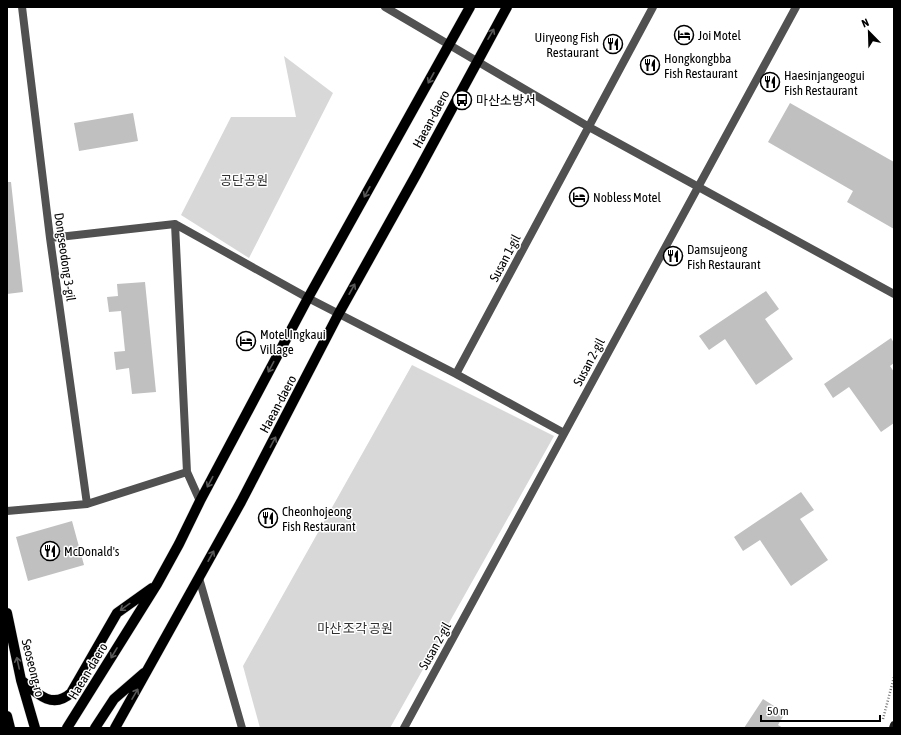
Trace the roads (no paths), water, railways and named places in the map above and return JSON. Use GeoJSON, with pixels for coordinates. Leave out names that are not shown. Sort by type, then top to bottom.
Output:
{"type":"FeatureCollection","features":[{"type":"Feature","properties":{"kind":"main road","name":"Haean-daero"},"geometry":{"type":"LineString","coordinates":[[67,728],[179,544],[200,501],[308,298],[470,7]]}},
{"type":"Feature","properties":{"kind":"main road","name":"Haean-daero"},"geometry":{"type":"LineString","coordinates":[[116,728],[299,394],[339,313],[416,175],[476,60],[506,7]]}},
{"type":"Feature","properties":{"kind":"main road"},"geometry":{"type":"LineString","coordinates":[[21,680],[42,698],[63,700],[71,693],[117,613],[156,584]]}},
{"type":"Feature","properties":{"kind":"main road","name":"Seoseong-ro"},"geometry":{"type":"LineString","coordinates":[[7,613],[21,680],[35,728]]}},
{"type":"Feature","properties":{"kind":"main road"},"geometry":{"type":"LineString","coordinates":[[96,728],[114,698],[150,667]]}},
{"type":"Feature","properties":{"kind":"main road"},"geometry":{"type":"LineString","coordinates":[[7,716],[10,728]]}},
{"type":"Feature","properties":{"kind":"street"},"geometry":{"type":"LineString","coordinates":[[384,7],[450,44],[589,127],[894,294]]}},
{"type":"Feature","properties":{"kind":"street","name":"Susan 1-gil"},"geometry":{"type":"LineString","coordinates":[[456,374],[653,7]]}},
{"type":"Feature","properties":{"kind":"street","name":"Susan 2-gil"},"geometry":{"type":"LineString","coordinates":[[404,728],[796,7]]}},
{"type":"Feature","properties":{"kind":"street","name":"Dongseodong 3-gil"},"geometry":{"type":"LineString","coordinates":[[22,10],[50,238],[88,504]]}},
{"type":"Feature","properties":{"kind":"street"},"geometry":{"type":"LineString","coordinates":[[50,238],[175,224],[308,298],[456,374],[564,433]]}},
{"type":"Feature","properties":{"kind":"street"},"geometry":{"type":"LineString","coordinates":[[175,224],[187,472],[200,501]]}},
{"type":"Feature","properties":{"kind":"street"},"geometry":{"type":"LineString","coordinates":[[7,511],[88,504],[187,472]]}},
{"type":"Feature","properties":{"kind":"street"},"geometry":{"type":"LineString","coordinates":[[199,578],[242,728]]}},
{"type":"Feature","properties":{"kind":"place","name":"Joi Motel"},"geometry":{"type":"Point","coordinates":[684,35]}},
{"type":"Feature","properties":{"kind":"place","name":"Uiryeong Fish Restaurant"},"geometry":{"type":"Point","coordinates":[613,44]}},
{"type":"Feature","properties":{"kind":"place","name":"Hongkongbba Fish Restaurant"},"geometry":{"type":"Point","coordinates":[650,65]}},
{"type":"Feature","properties":{"kind":"place","name":"Haesinjangeogui Fish Restaurant"},"geometry":{"type":"Point","coordinates":[770,82]}},
{"type":"Feature","properties":{"kind":"place","name":"마산소방서"},"geometry":{"type":"Point","coordinates":[462,100]}},
{"type":"Feature","properties":{"kind":"place","name":"Nobless Motel"},"geometry":{"type":"Point","coordinates":[579,197]}},
{"type":"Feature","properties":{"kind":"place","name":"Damsujeong Fish Restaurant"},"geometry":{"type":"Point","coordinates":[673,256]}},
{"type":"Feature","properties":{"kind":"place","name":"Motel Ingkaui Village"},"geometry":{"type":"Point","coordinates":[246,341]}},
{"type":"Feature","properties":{"kind":"place","name":"Cheonhojeong Fish Restaurant"},"geometry":{"type":"Point","coordinates":[268,518]}},
{"type":"Feature","properties":{"kind":"place","name":"McDonald's"},"geometry":{"type":"Point","coordinates":[50,551]}},
{"type":"Feature","properties":{"kind":"park label","name":"공단공원"},"geometry":{"type":"Point","coordinates":[244,180]}},
{"type":"Feature","properties":{"kind":"park label","name":"마산 조각 공원"},"geometry":{"type":"Point","coordinates":[355,628]}}]}
